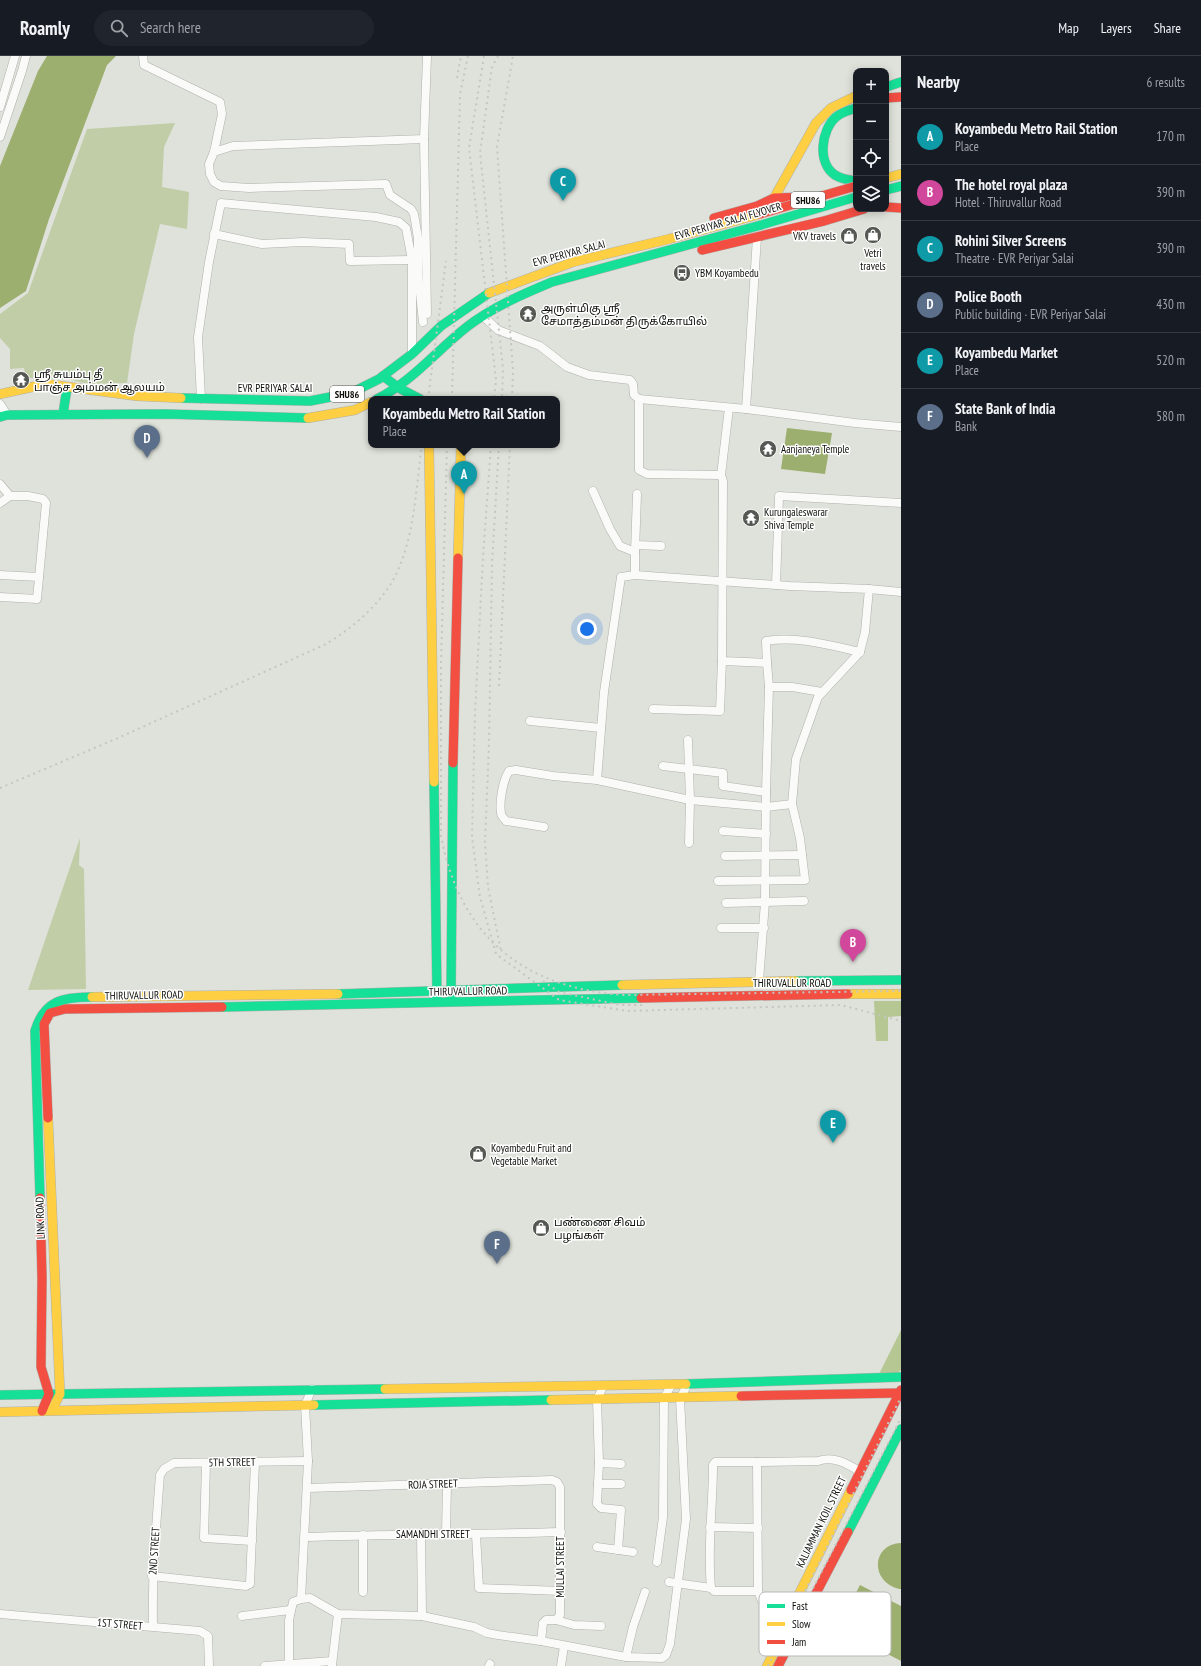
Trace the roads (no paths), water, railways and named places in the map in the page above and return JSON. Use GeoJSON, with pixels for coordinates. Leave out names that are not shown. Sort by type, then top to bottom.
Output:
{"type":"FeatureCollection","features":[{"type":"Feature","properties":{"kind":"street"},"geometry":{"type":"LineString","coordinates":[[0,107],[2,91],[15,56]]}},
{"type":"Feature","properties":{"kind":"street"},"geometry":{"type":"LineString","coordinates":[[0,137],[26,56]]}},
{"type":"Feature","properties":{"kind":"street"},"geometry":{"type":"LineString","coordinates":[[143,56],[144,65],[220,102],[222,114],[214,152],[209,164],[210,174],[214,182],[221,186],[249,188],[386,184],[390,195],[411,209],[414,214],[418,238],[418,274],[425,319],[424,139],[428,56]]}},
{"type":"Feature","properties":{"kind":"street"},"geometry":{"type":"LineString","coordinates":[[889,86],[901,82]]}},
{"type":"Feature","properties":{"kind":"street"},"geometry":{"type":"LineString","coordinates":[[774,198],[793,166],[809,132],[820,117],[831,107],[853,97]]}},
{"type":"Feature","properties":{"kind":"street"},"geometry":{"type":"LineString","coordinates":[[889,98],[901,98]]}},
{"type":"Feature","properties":{"kind":"street"},"geometry":{"type":"LineString","coordinates":[[853,109],[840,114],[834,119],[826,131],[824,143],[824,158],[827,167],[835,176],[853,180]]}},
{"type":"Feature","properties":{"kind":"street"},"geometry":{"type":"LineString","coordinates":[[214,152],[233,146],[424,139]]}},
{"type":"Feature","properties":{"kind":"street"},"geometry":{"type":"LineString","coordinates":[[889,177],[901,174]]}},
{"type":"Feature","properties":{"kind":"street"},"geometry":{"type":"LineString","coordinates":[[889,189],[901,186]]}},
{"type":"Feature","properties":{"kind":"street","name":"EVR PERIYAR SALAI FLYOVER"},"geometry":{"type":"LineString","coordinates":[[655,243],[853,187]]}},
{"type":"Feature","properties":{"kind":"street"},"geometry":{"type":"LineString","coordinates":[[655,243],[660,236],[666,232],[757,206],[774,198],[808,198],[817,204],[824,221]]}},
{"type":"Feature","properties":{"kind":"street","name":"EVR PERIYAR SALAI FLYOVER"},"geometry":{"type":"LineString","coordinates":[[654,255],[853,198]]}},
{"type":"Feature","properties":{"kind":"street"},"geometry":{"type":"LineString","coordinates":[[201,399],[198,337],[214,234],[221,203],[376,217],[399,222],[406,228],[412,260],[412,354]]}},
{"type":"Feature","properties":{"kind":"street"},"geometry":{"type":"LineString","coordinates":[[889,207],[901,208]]}},
{"type":"Feature","properties":{"kind":"street"},"geometry":{"type":"LineString","coordinates":[[654,255],[672,257],[824,221],[854,212]]}},
{"type":"Feature","properties":{"kind":"street"},"geometry":{"type":"LineString","coordinates":[[214,234],[262,244],[303,242],[349,244],[350,261],[412,260]]}},
{"type":"Feature","properties":{"kind":"street"},"geometry":{"type":"LineString","coordinates":[[746,409],[757,237]]}},
{"type":"Feature","properties":{"kind":"street","name":"EVR PERIYAR SALAI"},"geometry":{"type":"LineString","coordinates":[[0,394],[46,384],[67,388],[137,396],[201,399],[310,401],[351,393],[383,376],[412,354],[441,326],[482,297],[502,287],[574,262],[655,243]]}},
{"type":"Feature","properties":{"kind":"street","name":"SHU86"},"geometry":{"type":"LineString","coordinates":[[383,396],[399,388],[415,372],[469,326],[502,305],[552,282],[654,255]]}},
{"type":"Feature","properties":{"kind":"street"},"geometry":{"type":"LineString","coordinates":[[484,317],[498,330],[540,346],[567,367],[589,375],[630,380],[633,384],[634,395],[639,399],[746,409],[855,423],[901,427]]}},
{"type":"Feature","properties":{"kind":"street"},"geometry":{"type":"LineString","coordinates":[[415,372],[413,388],[416,396]]}},
{"type":"Feature","properties":{"kind":"street"},"geometry":{"type":"LineString","coordinates":[[383,376],[399,388],[413,396]]}},
{"type":"Feature","properties":{"kind":"street"},"geometry":{"type":"LineString","coordinates":[[63,414],[67,388]]}},
{"type":"Feature","properties":{"kind":"street"},"geometry":{"type":"LineString","coordinates":[[639,399],[639,470],[647,474],[721,475]]}},
{"type":"Feature","properties":{"kind":"street","name":"SHU86"},"geometry":{"type":"LineString","coordinates":[[4,416],[63,414],[165,414],[305,419],[354,410],[368,403]]}},
{"type":"Feature","properties":{"kind":"street"},"geometry":{"type":"LineString","coordinates":[[0,404],[4,416]]}},
{"type":"Feature","properties":{"kind":"street"},"geometry":{"type":"LineString","coordinates":[[653,709],[720,711],[723,581],[723,481],[721,475],[729,408]]}},
{"type":"Feature","properties":{"kind":"street"},"geometry":{"type":"LineString","coordinates":[[354,410],[368,409]]}},
{"type":"Feature","properties":{"kind":"street"},"geometry":{"type":"LineString","coordinates":[[428,448],[437,1003]]}},
{"type":"Feature","properties":{"kind":"street"},"geometry":{"type":"LineString","coordinates":[[451,1003],[450,838],[461,448]]}},
{"type":"Feature","properties":{"kind":"street"},"geometry":{"type":"LineString","coordinates":[[0,484],[10,496]]}},
{"type":"Feature","properties":{"kind":"street"},"geometry":{"type":"LineString","coordinates":[[593,491],[610,529],[620,546],[636,548],[661,546]]}},
{"type":"Feature","properties":{"kind":"street"},"geometry":{"type":"LineString","coordinates":[[635,575],[637,494]]}},
{"type":"Feature","properties":{"kind":"street"},"geometry":{"type":"LineString","coordinates":[[0,503],[10,496],[28,496],[46,502],[36,599],[0,597]]}},
{"type":"Feature","properties":{"kind":"street"},"geometry":{"type":"LineString","coordinates":[[776,585],[779,496],[901,503]]}},
{"type":"Feature","properties":{"kind":"street"},"geometry":{"type":"LineString","coordinates":[[0,575],[39,577]]}},
{"type":"Feature","properties":{"kind":"street"},"geometry":{"type":"LineString","coordinates":[[597,780],[604,692],[621,577],[635,575],[901,592]]}},
{"type":"Feature","properties":{"kind":"street"},"geometry":{"type":"LineString","coordinates":[[718,880],[805,880],[802,855],[792,804],[796,759],[818,697],[860,652],[865,632],[869,589]]}},
{"type":"Feature","properties":{"kind":"street"},"geometry":{"type":"LineString","coordinates":[[759,981],[765,902],[769,687],[766,641],[802,640],[860,652]]}},
{"type":"Feature","properties":{"kind":"street"},"geometry":{"type":"LineString","coordinates":[[722,661],[767,663]]}},
{"type":"Feature","properties":{"kind":"street"},"geometry":{"type":"LineString","coordinates":[[769,687],[792,687],[822,692]]}},
{"type":"Feature","properties":{"kind":"street"},"geometry":{"type":"LineString","coordinates":[[530,721],[601,728]]}},
{"type":"Feature","properties":{"kind":"street"},"geometry":{"type":"LineString","coordinates":[[688,740],[690,800],[689,843]]}},
{"type":"Feature","properties":{"kind":"street"},"geometry":{"type":"LineString","coordinates":[[664,766],[723,773],[723,786],[766,792]]}},
{"type":"Feature","properties":{"kind":"street"},"geometry":{"type":"LineString","coordinates":[[544,827],[506,820],[502,817],[501,812],[503,793],[509,771],[516,770],[553,776],[597,780],[690,800],[766,806],[792,804]]}},
{"type":"Feature","properties":{"kind":"street"},"geometry":{"type":"LineString","coordinates":[[723,831],[766,834]]}},
{"type":"Feature","properties":{"kind":"street"},"geometry":{"type":"LineString","coordinates":[[725,856],[765,857],[802,855]]}},
{"type":"Feature","properties":{"kind":"street"},"geometry":{"type":"LineString","coordinates":[[726,903],[804,901]]}},
{"type":"Feature","properties":{"kind":"street"},"geometry":{"type":"LineString","coordinates":[[720,928],[764,928]]}},
{"type":"Feature","properties":{"kind":"street"},"geometry":{"type":"LineString","coordinates":[[42,1410],[49,1394],[41,1367],[42,1262],[35,1031],[42,1010],[48,1005],[86,997],[437,990],[759,981],[901,980]]}},
{"type":"Feature","properties":{"kind":"street","name":"THIRUVALLUR ROAD"},"geometry":{"type":"LineString","coordinates":[[44,1024],[50,1012],[65,1009],[451,1003],[789,994],[901,994]]}},
{"type":"Feature","properties":{"kind":"street","name":"LINK ROAD"},"geometry":{"type":"LineString","coordinates":[[44,1024],[60,1394],[52,1410]]}},
{"type":"Feature","properties":{"kind":"street"},"geometry":{"type":"LineString","coordinates":[[0,1395],[688,1384],[901,1377]]}},
{"type":"Feature","properties":{"kind":"street"},"geometry":{"type":"LineString","coordinates":[[657,1562],[663,1517],[664,1398],[672,1384]]}},
{"type":"Feature","properties":{"kind":"street"},"geometry":{"type":"LineString","coordinates":[[289,1664],[290,1610],[293,1602],[310,1598],[338,1614],[422,1616],[474,1627],[487,1633],[542,1640],[564,1646],[626,1657],[662,1658],[666,1656],[670,1644],[679,1584],[686,1519],[680,1398],[688,1384]]}},
{"type":"Feature","properties":{"kind":"street"},"geometry":{"type":"LineString","coordinates":[[604,1385],[597,1400],[599,1463],[598,1506],[601,1508],[621,1510],[618,1550]]}},
{"type":"Feature","properties":{"kind":"street"},"geometry":{"type":"LineString","coordinates":[[301,1599],[308,1488],[305,1405],[312,1389]]}},
{"type":"Feature","properties":{"kind":"street"},"geometry":{"type":"LineString","coordinates":[[0,1412],[597,1400],[900,1392]]}},
{"type":"Feature","properties":{"kind":"street","name":"KALIAMMAN KOIL STREET"},"geometry":{"type":"LineString","coordinates":[[800,1592],[859,1471],[900,1392]]}},
{"type":"Feature","properties":{"kind":"street"},"geometry":{"type":"LineString","coordinates":[[816,1592],[901,1429]]}},
{"type":"Feature","properties":{"kind":"street"},"geometry":{"type":"LineString","coordinates":[[711,1588],[709,1568],[710,1527],[714,1484],[713,1464],[825,1459],[840,1460],[859,1471]]}},
{"type":"Feature","properties":{"kind":"street","name":"5TH STREET"},"geometry":{"type":"LineString","coordinates":[[160,1476],[164,1469],[174,1463],[308,1460]]}},
{"type":"Feature","properties":{"kind":"street"},"geometry":{"type":"LineString","coordinates":[[152,1576],[248,1585],[251,1581],[255,1462]]}},
{"type":"Feature","properties":{"kind":"street"},"geometry":{"type":"LineString","coordinates":[[669,1582],[711,1588],[717,1591],[758,1591],[757,1462]]}},
{"type":"Feature","properties":{"kind":"street"},"geometry":{"type":"LineString","coordinates":[[206,1463],[204,1538],[252,1541]]}},
{"type":"Feature","properties":{"kind":"street"},"geometry":{"type":"LineString","coordinates":[[599,1463],[621,1464]]}},
{"type":"Feature","properties":{"kind":"street","name":"2ND STREET"},"geometry":{"type":"LineString","coordinates":[[153,1626],[152,1576],[160,1476]]}},
{"type":"Feature","properties":{"kind":"street","name":"ROJA STREET"},"geometry":{"type":"LineString","coordinates":[[308,1488],[552,1480],[557,1482]]}},
{"type":"Feature","properties":{"kind":"street","name":"MULLAI STREET"},"geometry":{"type":"LineString","coordinates":[[556,1620],[560,1615],[561,1591],[560,1487],[557,1482]]}},
{"type":"Feature","properties":{"kind":"street"},"geometry":{"type":"LineString","coordinates":[[446,1533],[447,1484]]}},
{"type":"Feature","properties":{"kind":"street"},"geometry":{"type":"LineString","coordinates":[[598,1484],[621,1484]]}},
{"type":"Feature","properties":{"kind":"street"},"geometry":{"type":"LineString","coordinates":[[710,1527],[758,1528]]}},
{"type":"Feature","properties":{"kind":"street","name":"SAMANDHI STREET"},"geometry":{"type":"LineString","coordinates":[[305,1537],[421,1533],[476,1534],[561,1532]]}},
{"type":"Feature","properties":{"kind":"street"},"geometry":{"type":"LineString","coordinates":[[421,1533],[422,1616]]}},
{"type":"Feature","properties":{"kind":"street"},"geometry":{"type":"LineString","coordinates":[[476,1534],[478,1587],[561,1591]]}},
{"type":"Feature","properties":{"kind":"street"},"geometry":{"type":"LineString","coordinates":[[363,1535],[364,1592]]}},
{"type":"Feature","properties":{"kind":"street"},"geometry":{"type":"LineString","coordinates":[[597,1547],[633,1552]]}},
{"type":"Feature","properties":{"kind":"street"},"geometry":{"type":"LineString","coordinates":[[626,1657],[633,1627],[645,1592]]}},
{"type":"Feature","properties":{"kind":"street"},"geometry":{"type":"LineString","coordinates":[[242,1616],[290,1610]]}},
{"type":"Feature","properties":{"kind":"street","name":"1ST STREET"},"geometry":{"type":"LineString","coordinates":[[0,1614],[200,1631],[207,1634],[209,1666]]}},
{"type":"Feature","properties":{"kind":"street"},"geometry":{"type":"LineString","coordinates":[[265,1666],[289,1664],[332,1664],[338,1614]]}},
{"type":"Feature","properties":{"kind":"street"},"geometry":{"type":"LineString","coordinates":[[542,1640],[543,1623],[546,1620],[556,1620],[574,1625],[601,1626]]}},
{"type":"Feature","properties":{"kind":"street"},"geometry":{"type":"LineString","coordinates":[[561,1666],[564,1646]]}},
{"type":"Feature","properties":{"kind":"street","name":"KALIAMMAN KOIL STREET"},"geometry":{"type":"LineString","coordinates":[[767,1666],[772,1656]]}},
{"type":"Feature","properties":{"kind":"street"},"geometry":{"type":"LineString","coordinates":[[778,1666],[783,1656]]}},
{"type":"Feature","properties":{"kind":"railway"},"geometry":{"type":"LineString","coordinates":[[457,78],[461,56]]}},
{"type":"Feature","properties":{"kind":"railway"},"geometry":{"type":"LineString","coordinates":[[452,396],[460,94],[468,56]]}},
{"type":"Feature","properties":{"kind":"railway"},"geometry":{"type":"LineString","coordinates":[[484,56],[469,148],[496,380],[494,396]]}},
{"type":"Feature","properties":{"kind":"railway"},"geometry":{"type":"LineString","coordinates":[[498,56],[492,67],[480,153],[503,369],[502,396]]}},
{"type":"Feature","properties":{"kind":"railway"},"geometry":{"type":"LineString","coordinates":[[512,396],[513,371],[497,147],[513,56]]}},
{"type":"Feature","properties":{"kind":"railway"},"geometry":{"type":"LineString","coordinates":[[428,396],[446,261]]}},
{"type":"Feature","properties":{"kind":"railway"},"geometry":{"type":"LineString","coordinates":[[0,788],[118,738],[324,645],[346,631],[367,613],[385,593],[398,570],[404,555],[411,525],[422,448]]}},
{"type":"Feature","properties":{"kind":"railway"},"geometry":{"type":"LineString","coordinates":[[447,448],[441,662],[441,836],[450,872],[464,903],[481,929],[502,951],[528,969],[557,982],[590,991],[626,995],[901,991]]}},
{"type":"Feature","properties":{"kind":"railway"},"geometry":{"type":"LineString","coordinates":[[491,448],[483,557],[475,713],[472,837],[480,897],[496,954],[559,1000],[627,1011],[841,1005],[901,1021]]}},
{"type":"Feature","properties":{"kind":"railway"},"geometry":{"type":"LineString","coordinates":[[499,448],[492,563],[489,744],[485,842],[488,887],[501,951]]}},
{"type":"Feature","properties":{"kind":"railway"},"geometry":{"type":"LineString","coordinates":[[499,686],[510,448]]}},
{"type":"Feature","properties":{"kind":"railway"},"geometry":{"type":"LineString","coordinates":[[543,981],[559,992],[620,1005],[642,1005]]}},
{"type":"Feature","properties":{"kind":"railway"},"geometry":{"type":"LineString","coordinates":[[805,1592],[901,1397]]}},
{"type":"Feature","properties":{"kind":"railway"},"geometry":{"type":"LineString","coordinates":[[811,1592],[901,1418]]}},
{"type":"Feature","properties":{"kind":"railway"},"geometry":{"type":"LineString","coordinates":[[768,1666],[773,1656]]}},
{"type":"Feature","properties":{"kind":"place","name":"Rohini Silver Screens"},"geometry":{"type":"Point","coordinates":[563,201]}},
{"type":"Feature","properties":{"kind":"place","name":"Vetri travels"},"geometry":{"type":"Point","coordinates":[873,235]}},
{"type":"Feature","properties":{"kind":"place","name":"VKV travels"},"geometry":{"type":"Point","coordinates":[849,236]}},
{"type":"Feature","properties":{"kind":"place","name":"YBM Koyambedu"},"geometry":{"type":"Point","coordinates":[682,273]}},
{"type":"Feature","properties":{"kind":"place","name":"அருள்மிகு ஸ்ரீ சேமாத்தம்மன் திருக்கோயில்"},"geometry":{"type":"Point","coordinates":[528,314]}},
{"type":"Feature","properties":{"kind":"place","name":"ஶ்ரீ சுயம்பு தீ பாஞ்ச அம்மன் ஆலயம்"},"geometry":{"type":"Point","coordinates":[21,380]}},
{"type":"Feature","properties":{"kind":"place","name":"Aanjaneya Temple"},"geometry":{"type":"Point","coordinates":[768,449]}},
{"type":"Feature","properties":{"kind":"place","name":"Police Booth"},"geometry":{"type":"Point","coordinates":[147,458]}},
{"type":"Feature","properties":{"kind":"place","name":"Koyambedu Metro Rail Station"},"geometry":{"type":"Point","coordinates":[464,494]}},
{"type":"Feature","properties":{"kind":"place","name":"Kurungaleswarar Shiva Temple"},"geometry":{"type":"Point","coordinates":[751,518]}},
{"type":"Feature","properties":{"kind":"place","name":"The hotel royal plaza"},"geometry":{"type":"Point","coordinates":[853,962]}},
{"type":"Feature","properties":{"kind":"place","name":"Koyambedu Market"},"geometry":{"type":"Point","coordinates":[833,1143]}},
{"type":"Feature","properties":{"kind":"place","name":"Koyambedu Fruit and Vegetable Market"},"geometry":{"type":"Point","coordinates":[478,1154]}},
{"type":"Feature","properties":{"kind":"place","name":"பண்ணை சிவம் பழங்கள்"},"geometry":{"type":"Point","coordinates":[541,1228]}},
{"type":"Feature","properties":{"kind":"place","name":"State Bank of India"},"geometry":{"type":"Point","coordinates":[497,1264]}}]}
